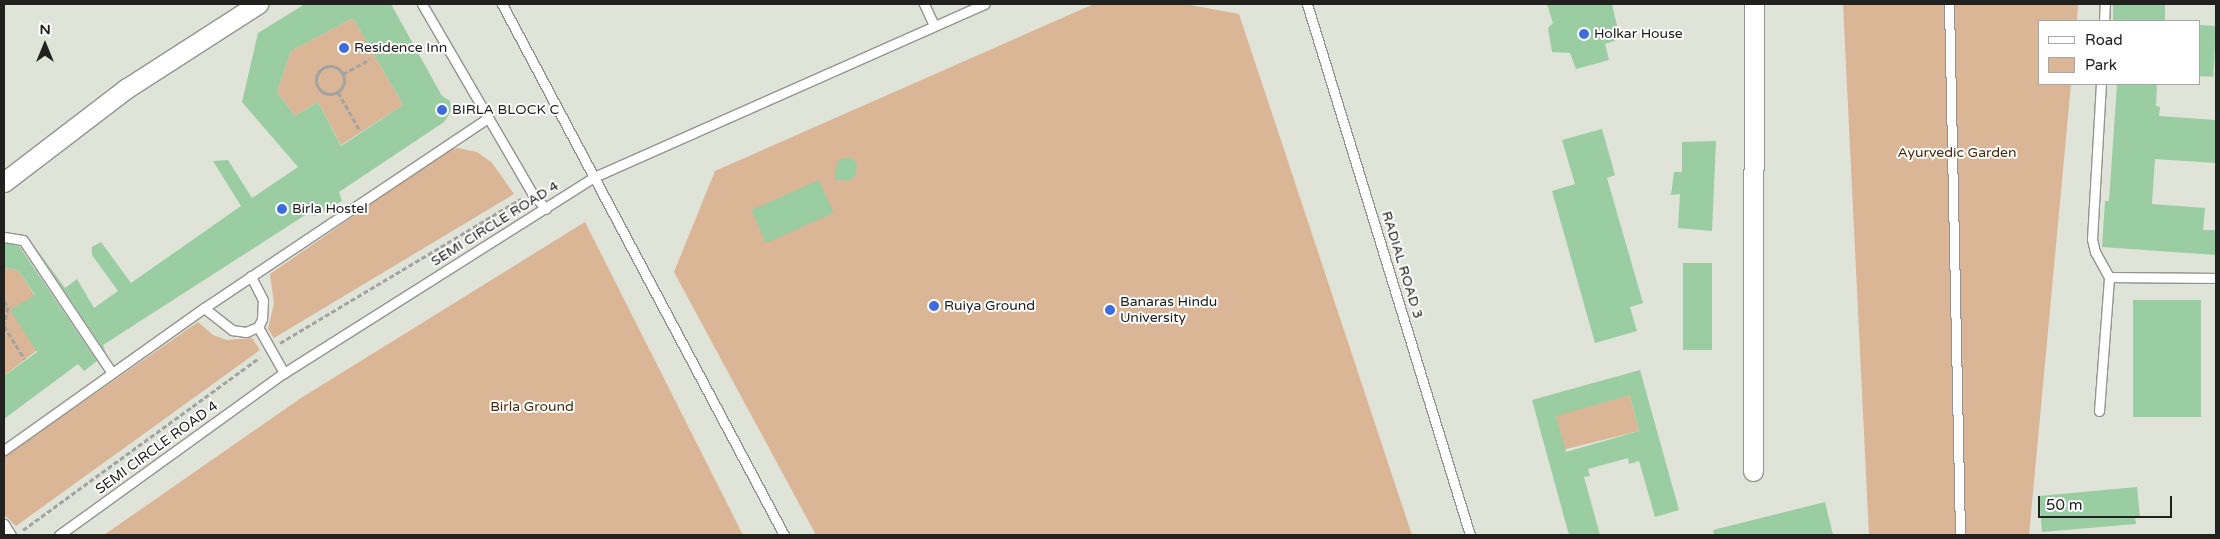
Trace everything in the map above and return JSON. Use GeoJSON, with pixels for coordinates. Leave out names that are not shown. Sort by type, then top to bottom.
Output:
{"type":"FeatureCollection","features":[{"type":"Feature","properties":{"kind":"street"},"geometry":{"type":"LineString","coordinates":[[4,182],[127,88],[258,4]]}},
{"type":"Feature","properties":{"kind":"street"},"geometry":{"type":"LineString","coordinates":[[1753,471],[1754,4]]}},
{"type":"Feature","properties":{"kind":"lane"},"geometry":{"type":"LineString","coordinates":[[422,4],[532,193],[546,209]]}},
{"type":"Feature","properties":{"kind":"lane"},"geometry":{"type":"LineString","coordinates":[[502,4],[784,535]]}},
{"type":"Feature","properties":{"kind":"lane"},"geometry":{"type":"LineString","coordinates":[[924,4],[934,26]]}},
{"type":"Feature","properties":{"kind":"lane","name":"SEMI CIRCLE ROAD 4"},"geometry":{"type":"LineString","coordinates":[[59,535],[284,373],[594,177],[984,4]]}},
{"type":"Feature","properties":{"kind":"lane","name":"RADIAL ROAD 3"},"geometry":{"type":"LineString","coordinates":[[1307,4],[1470,535]]}},
{"type":"Feature","properties":{"kind":"lane"},"geometry":{"type":"LineString","coordinates":[[1950,4],[1960,535]]}},
{"type":"Feature","properties":{"kind":"lane"},"geometry":{"type":"LineString","coordinates":[[2104,20],[2105,4]]}},
{"type":"Feature","properties":{"kind":"lane"},"geometry":{"type":"LineString","coordinates":[[2099,411],[2109,277],[2095,252],[2092,238],[2101,85]]}},
{"type":"Feature","properties":{"kind":"lane"},"geometry":{"type":"LineString","coordinates":[[4,450],[204,308],[488,118]]}},
{"type":"Feature","properties":{"kind":"lane"},"geometry":{"type":"LineString","coordinates":[[4,237],[23,240],[112,373]]}},
{"type":"Feature","properties":{"kind":"lane"},"geometry":{"type":"LineString","coordinates":[[204,308],[232,330],[246,332],[258,327],[262,319],[263,300],[251,276]]}},
{"type":"Feature","properties":{"kind":"lane"},"geometry":{"type":"LineString","coordinates":[[2109,277],[2216,278]]}},
{"type":"Feature","properties":{"kind":"lane"},"geometry":{"type":"LineString","coordinates":[[258,327],[284,373]]}},
{"type":"Feature","properties":{"kind":"lane"},"geometry":{"type":"LineString","coordinates":[[4,524],[11,535]]}},
{"type":"Feature","properties":{"kind":"path"},"geometry":{"type":"LineString","coordinates":[[343,74],[370,59]]}},
{"type":"Feature","properties":{"kind":"path"},"geometry":{"type":"LineString","coordinates":[[326,66],[336,67],[343,74],[344,80],[338,92],[329,94],[320,90],[316,81],[319,72],[326,66]]}},
{"type":"Feature","properties":{"kind":"path"},"geometry":{"type":"LineString","coordinates":[[338,92],[358,129]]}},
{"type":"Feature","properties":{"kind":"path"},"geometry":{"type":"LineString","coordinates":[[4,300],[8,307],[4,325],[26,359]]}},
{"type":"Feature","properties":{"kind":"shaded area","name":"Banaras Hindu University"},"geometry":{"type":"Polygon","coordinates":[[[4,4],[2216,4],[2216,535],[4,535],[4,4]]]}},
{"type":"Feature","properties":{"kind":"green space"},"geometry":{"type":"Polygon","coordinates":[[[1094,4],[1185,4],[1239,14],[1412,535],[816,535],[674,272],[715,171],[1094,4]]]}},
{"type":"Feature","properties":{"kind":"green space","name":"Ayurvedic Garden"},"geometry":{"type":"Polygon","coordinates":[[[1843,4],[2078,4],[2077,20],[2038,20],[2038,85],[2071,85],[2029,535],[1869,535],[1843,4]]]}},
{"type":"Feature","properties":{"kind":"green space"},"geometry":{"type":"Polygon","coordinates":[[[353,18],[403,105],[341,145],[318,102],[295,116],[277,92],[291,51],[353,18]]]}},
{"type":"Feature","properties":{"kind":"green space"},"geometry":{"type":"Polygon","coordinates":[[[458,148],[477,152],[492,163],[514,194],[274,338],[268,329],[274,303],[270,274],[449,150],[458,148]]]}},
{"type":"Feature","properties":{"kind":"green space","name":"Birla Ground"},"geometry":{"type":"Polygon","coordinates":[[[585,222],[743,535],[104,535],[301,398],[585,222]]]}},
{"type":"Feature","properties":{"kind":"green space"},"geometry":{"type":"Polygon","coordinates":[[[4,268],[18,270],[59,333],[4,376],[4,268]]]}},
{"type":"Feature","properties":{"kind":"green space"},"geometry":{"type":"Polygon","coordinates":[[[198,322],[213,335],[227,340],[252,338],[260,350],[16,526],[4,515],[4,457],[198,322]]]}},
{"type":"Feature","properties":{"kind":"green space"},"geometry":{"type":"Polygon","coordinates":[[[1630,395],[1639,431],[1564,450],[1555,414],[1630,395]]]}},
{"type":"Feature","properties":{"kind":"building","name":"Birla Hostel"},"geometry":{"type":"Polygon","coordinates":[[[305,4],[391,4],[442,96],[450,101],[451,110],[444,122],[339,192],[342,201],[315,216],[310,212],[103,345],[106,353],[33,244],[65,288],[77,279],[94,308],[118,291],[92,255],[92,247],[101,242],[131,283],[241,206],[213,161],[228,160],[252,198],[298,167],[242,102],[258,33],[305,4]],[[353,18],[291,51],[277,92],[295,116],[318,102],[341,146],[403,105],[353,18]]]}},
{"type":"Feature","properties":{"kind":"building","name":"Holkar House"},"geometry":{"type":"Polygon","coordinates":[[[1547,4],[1612,4],[1620,39],[1605,44],[1609,60],[1576,69],[1570,53],[1552,52],[1548,28],[1553,23],[1547,4]]]}},
{"type":"Feature","properties":{"kind":"building"},"geometry":{"type":"Polygon","coordinates":[[[2113,4],[2165,4],[2165,20],[2113,20],[2113,4]]]}},
{"type":"Feature","properties":{"kind":"building"},"geometry":{"type":"Polygon","coordinates":[[[2200,25],[2216,26],[2213,77],[2200,76],[2200,25]]]}},
{"type":"Feature","properties":{"kind":"building"},"geometry":{"type":"Polygon","coordinates":[[[2117,85],[2157,85],[2156,106],[2160,107],[2159,116],[2216,120],[2216,163],[2155,159],[2152,204],[2205,208],[2203,230],[2216,230],[2216,255],[2102,247],[2105,201],[2109,201],[2117,85]]]}},
{"type":"Feature","properties":{"kind":"building"},"geometry":{"type":"Polygon","coordinates":[[[1602,129],[1615,175],[1607,178],[1643,303],[1630,307],[1637,331],[1595,343],[1552,191],[1575,184],[1562,140],[1602,129]]]}},
{"type":"Feature","properties":{"kind":"building"},"geometry":{"type":"Polygon","coordinates":[[[1716,141],[1712,231],[1678,228],[1680,194],[1671,195],[1674,172],[1682,172],[1682,142],[1716,141]]]}},
{"type":"Feature","properties":{"kind":"building"},"geometry":{"type":"Polygon","coordinates":[[[850,157],[857,164],[856,175],[849,181],[834,179],[838,160],[850,157]]]}},
{"type":"Feature","properties":{"kind":"building"},"geometry":{"type":"Polygon","coordinates":[[[819,180],[834,213],[766,243],[751,210],[819,180]]]}},
{"type":"Feature","properties":{"kind":"building"},"geometry":{"type":"Polygon","coordinates":[[[4,243],[19,246],[97,361],[84,371],[78,364],[4,419],[4,376],[37,352],[10,310],[35,295],[18,270],[4,268],[4,243]]]}},
{"type":"Feature","properties":{"kind":"building"},"geometry":{"type":"Polygon","coordinates":[[[1683,263],[1712,263],[1712,350],[1683,350],[1683,263]]]}},
{"type":"Feature","properties":{"kind":"building"},"geometry":{"type":"Polygon","coordinates":[[[2133,300],[2201,300],[2201,417],[2133,417],[2133,300]]]}},
{"type":"Feature","properties":{"kind":"building"},"geometry":{"type":"Polygon","coordinates":[[[1640,370],[1679,510],[1655,517],[1639,461],[1629,464],[1628,458],[1588,469],[1590,476],[1584,477],[1600,535],[1569,535],[1532,400],[1640,370]],[[1630,395],[1556,416],[1566,452],[1639,431],[1630,395]]]}},
{"type":"Feature","properties":{"kind":"building"},"geometry":{"type":"Polygon","coordinates":[[[2137,487],[2140,517],[2135,517],[2136,524],[2042,532],[2039,496],[2137,487]]]}},
{"type":"Feature","properties":{"kind":"building"},"geometry":{"type":"Polygon","coordinates":[[[1825,502],[1833,535],[1714,535],[1713,530],[1825,502]]]}},
{"type":"Feature","properties":{"kind":"place","name":"Holkar House"},"geometry":{"type":"Point","coordinates":[1584,34]}},
{"type":"Feature","properties":{"kind":"place","name":"Residence Inn"},"geometry":{"type":"Point","coordinates":[344,48]}},
{"type":"Feature","properties":{"kind":"place","name":"BIRLA BLOCK C"},"geometry":{"type":"Point","coordinates":[442,110]}},
{"type":"Feature","properties":{"kind":"place","name":"Birla Hostel"},"geometry":{"type":"Point","coordinates":[282,209]}},
{"type":"Feature","properties":{"kind":"place","name":"Ruiya Ground"},"geometry":{"type":"Point","coordinates":[934,306]}},
{"type":"Feature","properties":{"kind":"place","name":"Banaras Hindu University"},"geometry":{"type":"Point","coordinates":[1110,310]}}]}
